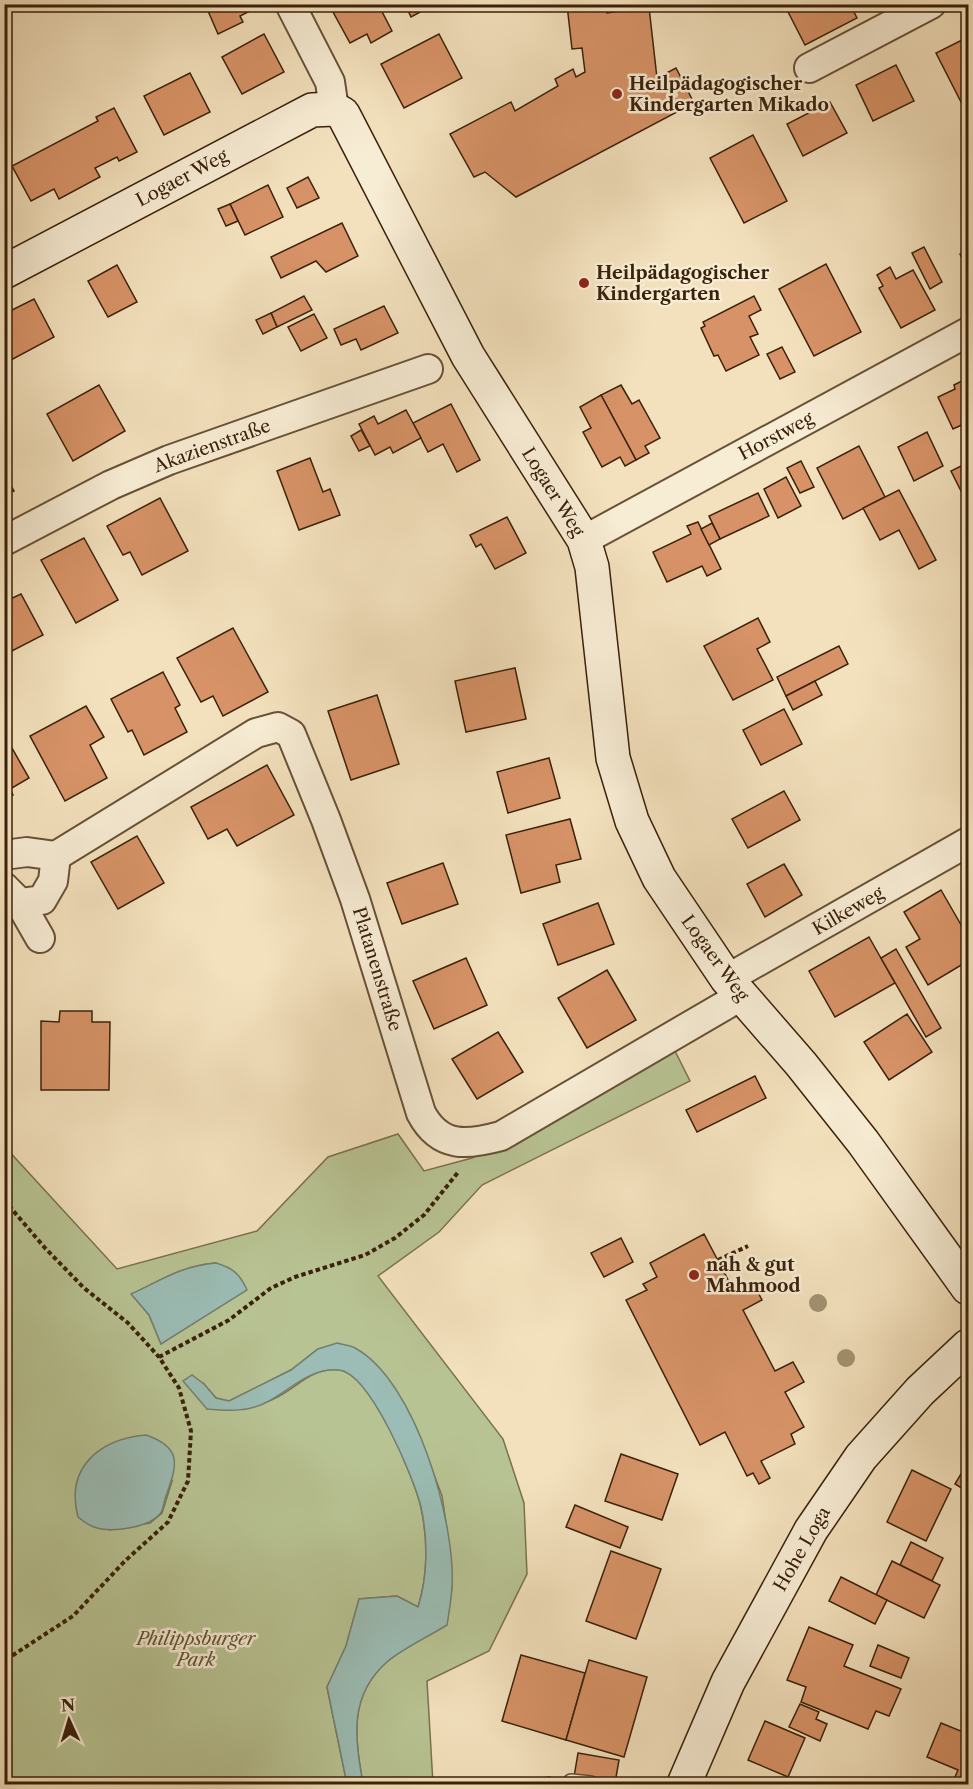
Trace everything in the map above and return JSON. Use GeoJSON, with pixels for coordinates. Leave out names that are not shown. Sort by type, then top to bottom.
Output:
{"type":"FeatureCollection","features":[{"type":"Feature","properties":{"kind":"street"},"geometry":{"type":"LineString","coordinates":[[290,4],[330,82],[334,109]]}},
{"type":"Feature","properties":{"kind":"street"},"geometry":{"type":"LineString","coordinates":[[808,68],[932,4]]}},
{"type":"Feature","properties":{"kind":"street","name":"Logaer Weg"},"geometry":{"type":"LineString","coordinates":[[4,272],[312,110],[334,109],[349,122],[468,356],[584,540],[592,567],[597,601],[614,758],[632,821],[659,878],[734,988],[801,1064],[863,1142],[969,1288]]}},
{"type":"Feature","properties":{"kind":"street","name":"Horstweg"},"geometry":{"type":"LineString","coordinates":[[584,540],[969,332]]}},
{"type":"Feature","properties":{"kind":"street","name":"Akazienstraße"},"geometry":{"type":"LineString","coordinates":[[4,541],[111,485],[169,460],[428,369]]}},
{"type":"Feature","properties":{"kind":"street","name":"Platanenstraße"},"geometry":{"type":"LineString","coordinates":[[56,856],[256,733],[278,727],[291,734],[310,778],[355,899],[421,1113],[429,1127],[441,1137],[469,1144],[501,1136],[734,988]]}},
{"type":"Feature","properties":{"kind":"street","name":"Kilkeweg"},"geometry":{"type":"LineString","coordinates":[[734,988],[969,842]]}},
{"type":"Feature","properties":{"kind":"street"},"geometry":{"type":"LineString","coordinates":[[4,855],[27,852],[56,856],[53,881],[42,900],[12,895]]}},
{"type":"Feature","properties":{"kind":"street"},"geometry":{"type":"LineString","coordinates":[[12,895],[40,938]]}},
{"type":"Feature","properties":{"kind":"street","name":"Hohe Loga"},"geometry":{"type":"LineString","coordinates":[[684,1785],[728,1682],[811,1530],[861,1457],[920,1391],[969,1346]]}},
{"type":"Feature","properties":{"kind":"lane"},"geometry":{"type":"LineString","coordinates":[[571,1782],[591,1785]]}},
{"type":"Feature","properties":{"kind":"path"},"geometry":{"type":"LineString","coordinates":[[159,1357],[229,1320],[271,1288],[295,1277],[365,1255],[395,1238],[424,1215],[454,1180],[466,1158],[469,1144]]}},
{"type":"Feature","properties":{"kind":"path"},"geometry":{"type":"LineString","coordinates":[[4,1200],[45,1248],[84,1288],[128,1323],[159,1357],[179,1388],[191,1431],[188,1481],[168,1522],[73,1616],[4,1662]]}},
{"type":"Feature","properties":{"kind":"path"},"geometry":{"type":"LineString","coordinates":[[718,1260],[748,1246]]}},
{"type":"Feature","properties":{"kind":"green space","name":"Philippsburger Park"},"geometry":{"type":"Polygon","coordinates":[[[673,1047],[690,1081],[482,1185],[439,1232],[378,1276],[503,1439],[524,1503],[527,1574],[489,1651],[427,1681],[433,1784],[363,1784],[357,1734],[360,1703],[375,1674],[395,1656],[447,1624],[452,1587],[442,1496],[416,1427],[396,1391],[318,1349],[291,1370],[229,1401],[216,1398],[204,1384],[207,1409],[266,1402],[319,1372],[340,1370],[352,1376],[378,1408],[401,1453],[417,1494],[426,1545],[424,1583],[418,1607],[397,1596],[359,1599],[346,1646],[327,1687],[347,1784],[5,1784],[5,1147],[117,1269],[257,1231],[328,1157],[398,1134],[424,1171],[472,1158],[673,1047]],[[216,1263],[182,1270],[132,1294],[149,1315],[161,1344],[240,1293],[216,1263]],[[172,1481],[109,1530],[150,1523],[162,1513],[172,1481]]]}},
{"type":"Feature","properties":{"kind":"water"},"geometry":{"type":"Polygon","coordinates":[[[216,1263],[235,1272],[247,1290],[161,1344],[149,1315],[131,1294],[182,1270],[216,1263]]]}},
{"type":"Feature","properties":{"kind":"water"},"geometry":{"type":"Polygon","coordinates":[[[337,1343],[355,1348],[377,1365],[396,1390],[414,1421],[439,1492],[451,1560],[452,1588],[447,1625],[388,1661],[375,1674],[360,1703],[357,1734],[363,1784],[347,1784],[327,1687],[346,1646],[359,1599],[397,1596],[418,1607],[424,1583],[425,1532],[421,1507],[410,1474],[377,1407],[351,1376],[339,1370],[311,1375],[262,1405],[239,1410],[207,1409],[183,1381],[192,1375],[204,1384],[216,1398],[229,1401],[291,1370],[318,1349],[337,1343]]]}},
{"type":"Feature","properties":{"kind":"water"},"geometry":{"type":"Polygon","coordinates":[[[146,1435],[166,1445],[174,1457],[173,1473],[160,1514],[147,1523],[119,1529],[101,1529],[78,1517],[75,1500],[77,1484],[81,1471],[90,1459],[100,1450],[114,1443],[146,1435]]]}},
{"type":"Feature","properties":{"kind":"building"},"geometry":{"type":"Polygon","coordinates":[[[205,4],[247,4],[250,11],[240,16],[243,22],[218,34],[205,4]]]}},
{"type":"Feature","properties":{"kind":"building"},"geometry":{"type":"Polygon","coordinates":[[[347,4],[378,4],[392,31],[371,43],[367,34],[350,43],[333,12],[347,4]]]}},
{"type":"Feature","properties":{"kind":"building"},"geometry":{"type":"Polygon","coordinates":[[[405,4],[435,4],[411,17],[405,4]]]}},
{"type":"Feature","properties":{"kind":"building","name":"Heilpädagogischer Kindergarten Mikado"},"geometry":{"type":"Polygon","coordinates":[[[606,4],[607,13],[649,7],[657,78],[676,68],[694,103],[516,197],[485,172],[474,177],[450,134],[511,102],[515,111],[558,86],[555,79],[573,69],[576,77],[585,72],[582,48],[572,49],[567,5],[606,4]]]}},
{"type":"Feature","properties":{"kind":"building"},"geometry":{"type":"Polygon","coordinates":[[[784,4],[850,4],[857,18],[805,45],[784,4]]]}},
{"type":"Feature","properties":{"kind":"building"},"geometry":{"type":"Polygon","coordinates":[[[264,34],[284,72],[242,94],[222,57],[264,34]]]}},
{"type":"Feature","properties":{"kind":"building"},"geometry":{"type":"Polygon","coordinates":[[[439,34],[462,78],[404,108],[381,64],[439,34]]]}},
{"type":"Feature","properties":{"kind":"building"},"geometry":{"type":"Polygon","coordinates":[[[968,37],[968,100],[962,104],[936,53],[968,37]]]}},
{"type":"Feature","properties":{"kind":"building"},"geometry":{"type":"Polygon","coordinates":[[[896,65],[914,101],[873,121],[856,85],[896,65]]]}},
{"type":"Feature","properties":{"kind":"building"},"geometry":{"type":"Polygon","coordinates":[[[190,73],[210,112],[164,135],[144,96],[190,73]]]}},
{"type":"Feature","properties":{"kind":"building"},"geometry":{"type":"Polygon","coordinates":[[[830,102],[847,133],[803,156],[787,124],[830,102]]]}},
{"type":"Feature","properties":{"kind":"building"},"geometry":{"type":"Polygon","coordinates":[[[114,108],[137,152],[119,161],[117,157],[95,168],[100,177],[59,199],[54,189],[31,201],[12,166],[98,121],[96,117],[114,108]]]}},
{"type":"Feature","properties":{"kind":"building"},"geometry":{"type":"Polygon","coordinates":[[[753,135],[787,201],[744,223],[710,158],[753,135]]]}},
{"type":"Feature","properties":{"kind":"building"},"geometry":{"type":"Polygon","coordinates":[[[308,177],[319,198],[297,208],[287,188],[308,177]]]}},
{"type":"Feature","properties":{"kind":"building"},"geometry":{"type":"Polygon","coordinates":[[[268,185],[283,217],[245,235],[230,204],[268,185]]]}},
{"type":"Feature","properties":{"kind":"building"},"geometry":{"type":"Polygon","coordinates":[[[230,204],[238,221],[226,226],[218,209],[230,204]]]}},
{"type":"Feature","properties":{"kind":"building"},"geometry":{"type":"Polygon","coordinates":[[[342,223],[358,256],[326,272],[316,261],[281,278],[271,257],[342,223]]]}},
{"type":"Feature","properties":{"kind":"building"},"geometry":{"type":"Polygon","coordinates":[[[924,247],[942,282],[930,289],[912,253],[924,247]]]}},
{"type":"Feature","properties":{"kind":"building"},"geometry":{"type":"Polygon","coordinates":[[[968,250],[968,272],[960,254],[968,250]]]}},
{"type":"Feature","properties":{"kind":"building"},"geometry":{"type":"Polygon","coordinates":[[[826,264],[861,332],[814,356],[779,289],[826,264]]]}},
{"type":"Feature","properties":{"kind":"building"},"geometry":{"type":"Polygon","coordinates":[[[117,265],[137,302],[108,317],[88,281],[117,265]]]}},
{"type":"Feature","properties":{"kind":"building"},"geometry":{"type":"Polygon","coordinates":[[[890,267],[896,279],[913,270],[935,310],[901,328],[879,288],[883,286],[877,275],[890,267]]]}},
{"type":"Feature","properties":{"kind":"building"},"geometry":{"type":"Polygon","coordinates":[[[304,296],[312,310],[277,327],[271,313],[304,296]]]}},
{"type":"Feature","properties":{"kind":"building"},"geometry":{"type":"Polygon","coordinates":[[[754,296],[761,310],[749,316],[758,334],[750,337],[759,355],[726,371],[718,355],[714,356],[701,328],[705,326],[703,322],[754,296]]]}},
{"type":"Feature","properties":{"kind":"building"},"geometry":{"type":"Polygon","coordinates":[[[34,299],[54,337],[11,360],[4,348],[4,314],[34,299]]]}},
{"type":"Feature","properties":{"kind":"building"},"geometry":{"type":"Polygon","coordinates":[[[384,306],[398,333],[361,350],[356,339],[341,345],[334,329],[384,306]]]}},
{"type":"Feature","properties":{"kind":"building"},"geometry":{"type":"Polygon","coordinates":[[[271,313],[277,327],[263,334],[256,320],[271,313]]]}},
{"type":"Feature","properties":{"kind":"building"},"geometry":{"type":"Polygon","coordinates":[[[314,314],[327,338],[301,351],[288,327],[314,314]]]}},
{"type":"Feature","properties":{"kind":"building"},"geometry":{"type":"Polygon","coordinates":[[[782,347],[795,372],[780,379],[767,354],[782,347]]]}},
{"type":"Feature","properties":{"kind":"building"},"geometry":{"type":"Polygon","coordinates":[[[968,374],[968,410],[962,413],[966,423],[953,429],[938,397],[955,389],[954,385],[964,380],[962,377],[968,374]]]}},
{"type":"Feature","properties":{"kind":"building"},"geometry":{"type":"Polygon","coordinates":[[[99,385],[125,431],[73,461],[47,414],[99,385]]]}},
{"type":"Feature","properties":{"kind":"building"},"geometry":{"type":"Polygon","coordinates":[[[621,385],[632,404],[639,400],[660,438],[645,446],[649,453],[636,460],[601,395],[621,385]]]}},
{"type":"Feature","properties":{"kind":"building"},"geometry":{"type":"Polygon","coordinates":[[[601,395],[636,460],[625,466],[620,457],[602,467],[583,432],[591,428],[580,407],[601,395]]]}},
{"type":"Feature","properties":{"kind":"building"},"geometry":{"type":"Polygon","coordinates":[[[451,404],[480,460],[457,472],[443,444],[428,452],[413,423],[451,404]]]}},
{"type":"Feature","properties":{"kind":"building"},"geometry":{"type":"Polygon","coordinates":[[[406,410],[421,438],[393,453],[390,447],[375,455],[359,424],[374,416],[378,424],[406,410]]]}},
{"type":"Feature","properties":{"kind":"building"},"geometry":{"type":"Polygon","coordinates":[[[361,430],[370,446],[359,451],[351,436],[361,430]]]}},
{"type":"Feature","properties":{"kind":"building"},"geometry":{"type":"Polygon","coordinates":[[[927,432],[943,466],[914,481],[898,447],[927,432]]]}},
{"type":"Feature","properties":{"kind":"building"},"geometry":{"type":"Polygon","coordinates":[[[859,446],[885,497],[843,519],[817,468],[859,446]]]}},
{"type":"Feature","properties":{"kind":"building"},"geometry":{"type":"Polygon","coordinates":[[[310,458],[323,492],[330,489],[340,515],[299,530],[277,471],[310,458]]]}},
{"type":"Feature","properties":{"kind":"building"},"geometry":{"type":"Polygon","coordinates":[[[801,461],[814,487],[800,493],[787,468],[801,461]]]}},
{"type":"Feature","properties":{"kind":"building"},"geometry":{"type":"Polygon","coordinates":[[[963,465],[968,476],[968,505],[951,471],[963,465]]]}},
{"type":"Feature","properties":{"kind":"building"},"geometry":{"type":"Polygon","coordinates":[[[4,474],[14,491],[4,496],[4,474]]]}},
{"type":"Feature","properties":{"kind":"building"},"geometry":{"type":"Polygon","coordinates":[[[786,477],[801,506],[778,518],[764,489],[786,477]]]}},
{"type":"Feature","properties":{"kind":"building"},"geometry":{"type":"Polygon","coordinates":[[[899,490],[936,560],[919,569],[899,530],[880,540],[863,508],[899,490]]]}},
{"type":"Feature","properties":{"kind":"building"},"geometry":{"type":"Polygon","coordinates":[[[758,493],[769,516],[720,539],[709,516],[758,493]]]}},
{"type":"Feature","properties":{"kind":"building"},"geometry":{"type":"Polygon","coordinates":[[[160,498],[188,551],[142,575],[130,552],[123,555],[107,526],[160,498]]]}},
{"type":"Feature","properties":{"kind":"building"},"geometry":{"type":"Polygon","coordinates":[[[507,517],[526,553],[495,569],[481,544],[476,547],[470,535],[507,517]]]}},
{"type":"Feature","properties":{"kind":"building"},"geometry":{"type":"Polygon","coordinates":[[[698,522],[721,569],[707,576],[702,566],[667,582],[653,552],[691,534],[687,526],[698,522]]]}},
{"type":"Feature","properties":{"kind":"building"},"geometry":{"type":"Polygon","coordinates":[[[712,523],[720,539],[709,545],[701,529],[712,523]]]}},
{"type":"Feature","properties":{"kind":"building"},"geometry":{"type":"Polygon","coordinates":[[[84,538],[118,600],[76,623],[41,560],[84,538]]]}},
{"type":"Feature","properties":{"kind":"building"},"geometry":{"type":"Polygon","coordinates":[[[4,593],[8,600],[21,594],[43,635],[4,655],[4,593]]]}},
{"type":"Feature","properties":{"kind":"building"},"geometry":{"type":"Polygon","coordinates":[[[758,618],[770,642],[757,649],[773,680],[733,700],[704,646],[758,618]]]}},
{"type":"Feature","properties":{"kind":"building"},"geometry":{"type":"Polygon","coordinates":[[[233,628],[268,692],[223,716],[213,696],[201,702],[177,658],[233,628]]]}},
{"type":"Feature","properties":{"kind":"building"},"geometry":{"type":"Polygon","coordinates":[[[839,646],[848,664],[786,696],[777,677],[839,646]]]}},
{"type":"Feature","properties":{"kind":"building"},"geometry":{"type":"Polygon","coordinates":[[[515,668],[526,719],[466,732],[455,681],[515,668]]]}},
{"type":"Feature","properties":{"kind":"building"},"geometry":{"type":"Polygon","coordinates":[[[163,672],[180,705],[175,708],[187,732],[144,755],[132,730],[128,732],[111,699],[163,672]]]}},
{"type":"Feature","properties":{"kind":"building"},"geometry":{"type":"Polygon","coordinates":[[[815,681],[822,695],[793,710],[786,696],[815,681]]]}},
{"type":"Feature","properties":{"kind":"building"},"geometry":{"type":"Polygon","coordinates":[[[377,695],[399,764],[351,780],[328,711],[377,695]]]}},
{"type":"Feature","properties":{"kind":"building"},"geometry":{"type":"Polygon","coordinates":[[[86,706],[104,737],[90,745],[107,778],[65,801],[30,736],[86,706]]]}},
{"type":"Feature","properties":{"kind":"building"},"geometry":{"type":"Polygon","coordinates":[[[784,709],[802,744],[761,765],[743,730],[784,709]]]}},
{"type":"Feature","properties":{"kind":"building"},"geometry":{"type":"Polygon","coordinates":[[[4,734],[29,778],[10,789],[13,795],[4,800],[4,734]]]}},
{"type":"Feature","properties":{"kind":"building"},"geometry":{"type":"Polygon","coordinates":[[[549,758],[560,798],[508,813],[497,772],[549,758]]]}},
{"type":"Feature","properties":{"kind":"building"},"geometry":{"type":"Polygon","coordinates":[[[267,765],[294,815],[237,846],[227,829],[208,839],[191,807],[267,765]]]}},
{"type":"Feature","properties":{"kind":"building"},"geometry":{"type":"Polygon","coordinates":[[[784,791],[800,820],[748,848],[732,819],[784,791]]]}},
{"type":"Feature","properties":{"kind":"building"},"geometry":{"type":"Polygon","coordinates":[[[570,819],[581,859],[556,865],[560,882],[521,893],[506,835],[570,819]]]}},
{"type":"Feature","properties":{"kind":"building"},"geometry":{"type":"Polygon","coordinates":[[[137,836],[164,883],[118,909],[91,862],[137,836]]]}},
{"type":"Feature","properties":{"kind":"building"},"geometry":{"type":"Polygon","coordinates":[[[443,863],[458,904],[402,924],[387,883],[443,863]]]}},
{"type":"Feature","properties":{"kind":"building"},"geometry":{"type":"Polygon","coordinates":[[[784,864],[802,895],[765,917],[747,884],[784,864]]]}},
{"type":"Feature","properties":{"kind":"building"},"geometry":{"type":"Polygon","coordinates":[[[941,890],[968,937],[968,961],[928,985],[906,947],[920,939],[904,912],[941,890]]]}},
{"type":"Feature","properties":{"kind":"building"},"geometry":{"type":"Polygon","coordinates":[[[598,903],[614,944],[558,965],[543,924],[598,903]]]}},
{"type":"Feature","properties":{"kind":"building"},"geometry":{"type":"Polygon","coordinates":[[[869,937],[895,983],[835,1017],[809,971],[869,937]]]}},
{"type":"Feature","properties":{"kind":"building"},"geometry":{"type":"Polygon","coordinates":[[[896,949],[941,1028],[926,1037],[881,958],[896,949]]]}},
{"type":"Feature","properties":{"kind":"building"},"geometry":{"type":"Polygon","coordinates":[[[466,958],[487,1005],[434,1029],[413,981],[466,958]]]}},
{"type":"Feature","properties":{"kind":"building"},"geometry":{"type":"Polygon","coordinates":[[[607,970],[636,1020],[587,1048],[558,998],[607,970]]]}},
{"type":"Feature","properties":{"kind":"building"},"geometry":{"type":"Polygon","coordinates":[[[60,1011],[92,1011],[92,1022],[110,1022],[109,1090],[41,1090],[41,1021],[59,1022],[60,1011]]]}},
{"type":"Feature","properties":{"kind":"building"},"geometry":{"type":"Polygon","coordinates":[[[907,1014],[932,1052],[889,1080],[864,1042],[907,1014]]]}},
{"type":"Feature","properties":{"kind":"building"},"geometry":{"type":"Polygon","coordinates":[[[498,1032],[523,1072],[477,1099],[452,1059],[498,1032]]]}},
{"type":"Feature","properties":{"kind":"building"},"geometry":{"type":"Polygon","coordinates":[[[755,1076],[766,1098],[697,1132],[686,1110],[755,1076]]]}},
{"type":"Feature","properties":{"kind":"building"},"geometry":{"type":"Polygon","coordinates":[[[704,1234],[735,1293],[753,1283],[762,1300],[743,1310],[775,1371],[793,1362],[804,1382],[785,1392],[804,1427],[791,1434],[795,1444],[761,1461],[770,1478],[759,1484],[753,1473],[747,1476],[725,1432],[700,1445],[626,1300],[647,1290],[643,1284],[657,1277],[650,1263],[704,1234]]]}},
{"type":"Feature","properties":{"kind":"building"},"geometry":{"type":"Polygon","coordinates":[[[621,1238],[633,1262],[604,1277],[591,1253],[621,1238]]]}},
{"type":"Feature","properties":{"kind":"building"},"geometry":{"type":"Polygon","coordinates":[[[621,1454],[678,1474],[662,1520],[605,1501],[621,1454]]]}},
{"type":"Feature","properties":{"kind":"building"},"geometry":{"type":"Polygon","coordinates":[[[968,1462],[968,1492],[955,1484],[968,1462]]]}},
{"type":"Feature","properties":{"kind":"building"},"geometry":{"type":"Polygon","coordinates":[[[912,1470],[951,1489],[926,1541],[887,1522],[912,1470]]]}},
{"type":"Feature","properties":{"kind":"building"},"geometry":{"type":"Polygon","coordinates":[[[575,1505],[628,1527],[620,1548],[566,1527],[575,1505]]]}},
{"type":"Feature","properties":{"kind":"building"},"geometry":{"type":"Polygon","coordinates":[[[911,1542],[943,1558],[932,1581],[900,1565],[911,1542]]]}},
{"type":"Feature","properties":{"kind":"building"},"geometry":{"type":"Polygon","coordinates":[[[611,1551],[661,1569],[636,1639],[586,1621],[611,1551]]]}},
{"type":"Feature","properties":{"kind":"building"},"geometry":{"type":"Polygon","coordinates":[[[892,1561],[940,1585],[924,1618],[876,1595],[892,1561]]]}},
{"type":"Feature","properties":{"kind":"building"},"geometry":{"type":"Polygon","coordinates":[[[841,1577],[887,1600],[875,1624],[829,1601],[841,1577]]]}},
{"type":"Feature","properties":{"kind":"building"},"geometry":{"type":"Polygon","coordinates":[[[809,1627],[853,1645],[844,1666],[901,1689],[889,1716],[876,1711],[868,1729],[801,1702],[806,1687],[787,1680],[809,1627]]]}},
{"type":"Feature","properties":{"kind":"building"},"geometry":{"type":"Polygon","coordinates":[[[878,1645],[909,1658],[901,1678],[870,1666],[878,1645]]]}},
{"type":"Feature","properties":{"kind":"building"},"geometry":{"type":"Polygon","coordinates":[[[521,1655],[585,1673],[566,1740],[502,1721],[521,1655]]]}},
{"type":"Feature","properties":{"kind":"building"},"geometry":{"type":"Polygon","coordinates":[[[589,1660],[647,1677],[624,1757],[566,1740],[589,1660]]]}},
{"type":"Feature","properties":{"kind":"building"},"geometry":{"type":"Polygon","coordinates":[[[800,1704],[819,1712],[816,1719],[827,1724],[820,1741],[789,1727],[800,1704]]]}},
{"type":"Feature","properties":{"kind":"building"},"geometry":{"type":"Polygon","coordinates":[[[765,1721],[805,1738],[788,1777],[748,1760],[765,1721]]]}},
{"type":"Feature","properties":{"kind":"building"},"geometry":{"type":"Polygon","coordinates":[[[941,1723],[968,1734],[966,1758],[968,1759],[968,1784],[952,1784],[958,1770],[927,1757],[941,1723]]]}},
{"type":"Feature","properties":{"kind":"building"},"geometry":{"type":"Polygon","coordinates":[[[578,1753],[619,1760],[615,1783],[574,1777],[578,1753]]]}},
{"type":"Feature","properties":{"kind":"building"},"geometry":{"type":"Polygon","coordinates":[[[550,1777],[551,1784],[492,1784],[550,1777]]]}},
{"type":"Feature","properties":{"kind":"place","name":"Heilpädagogischer Kindergarten Mikado"},"geometry":{"type":"Point","coordinates":[617,94]}},
{"type":"Feature","properties":{"kind":"place","name":"Heilpädagogischer Kindergarten"},"geometry":{"type":"Point","coordinates":[584,283]}},
{"type":"Feature","properties":{"kind":"place","name":"nah & gut Mahmood"},"geometry":{"type":"Point","coordinates":[694,1275]}}]}
